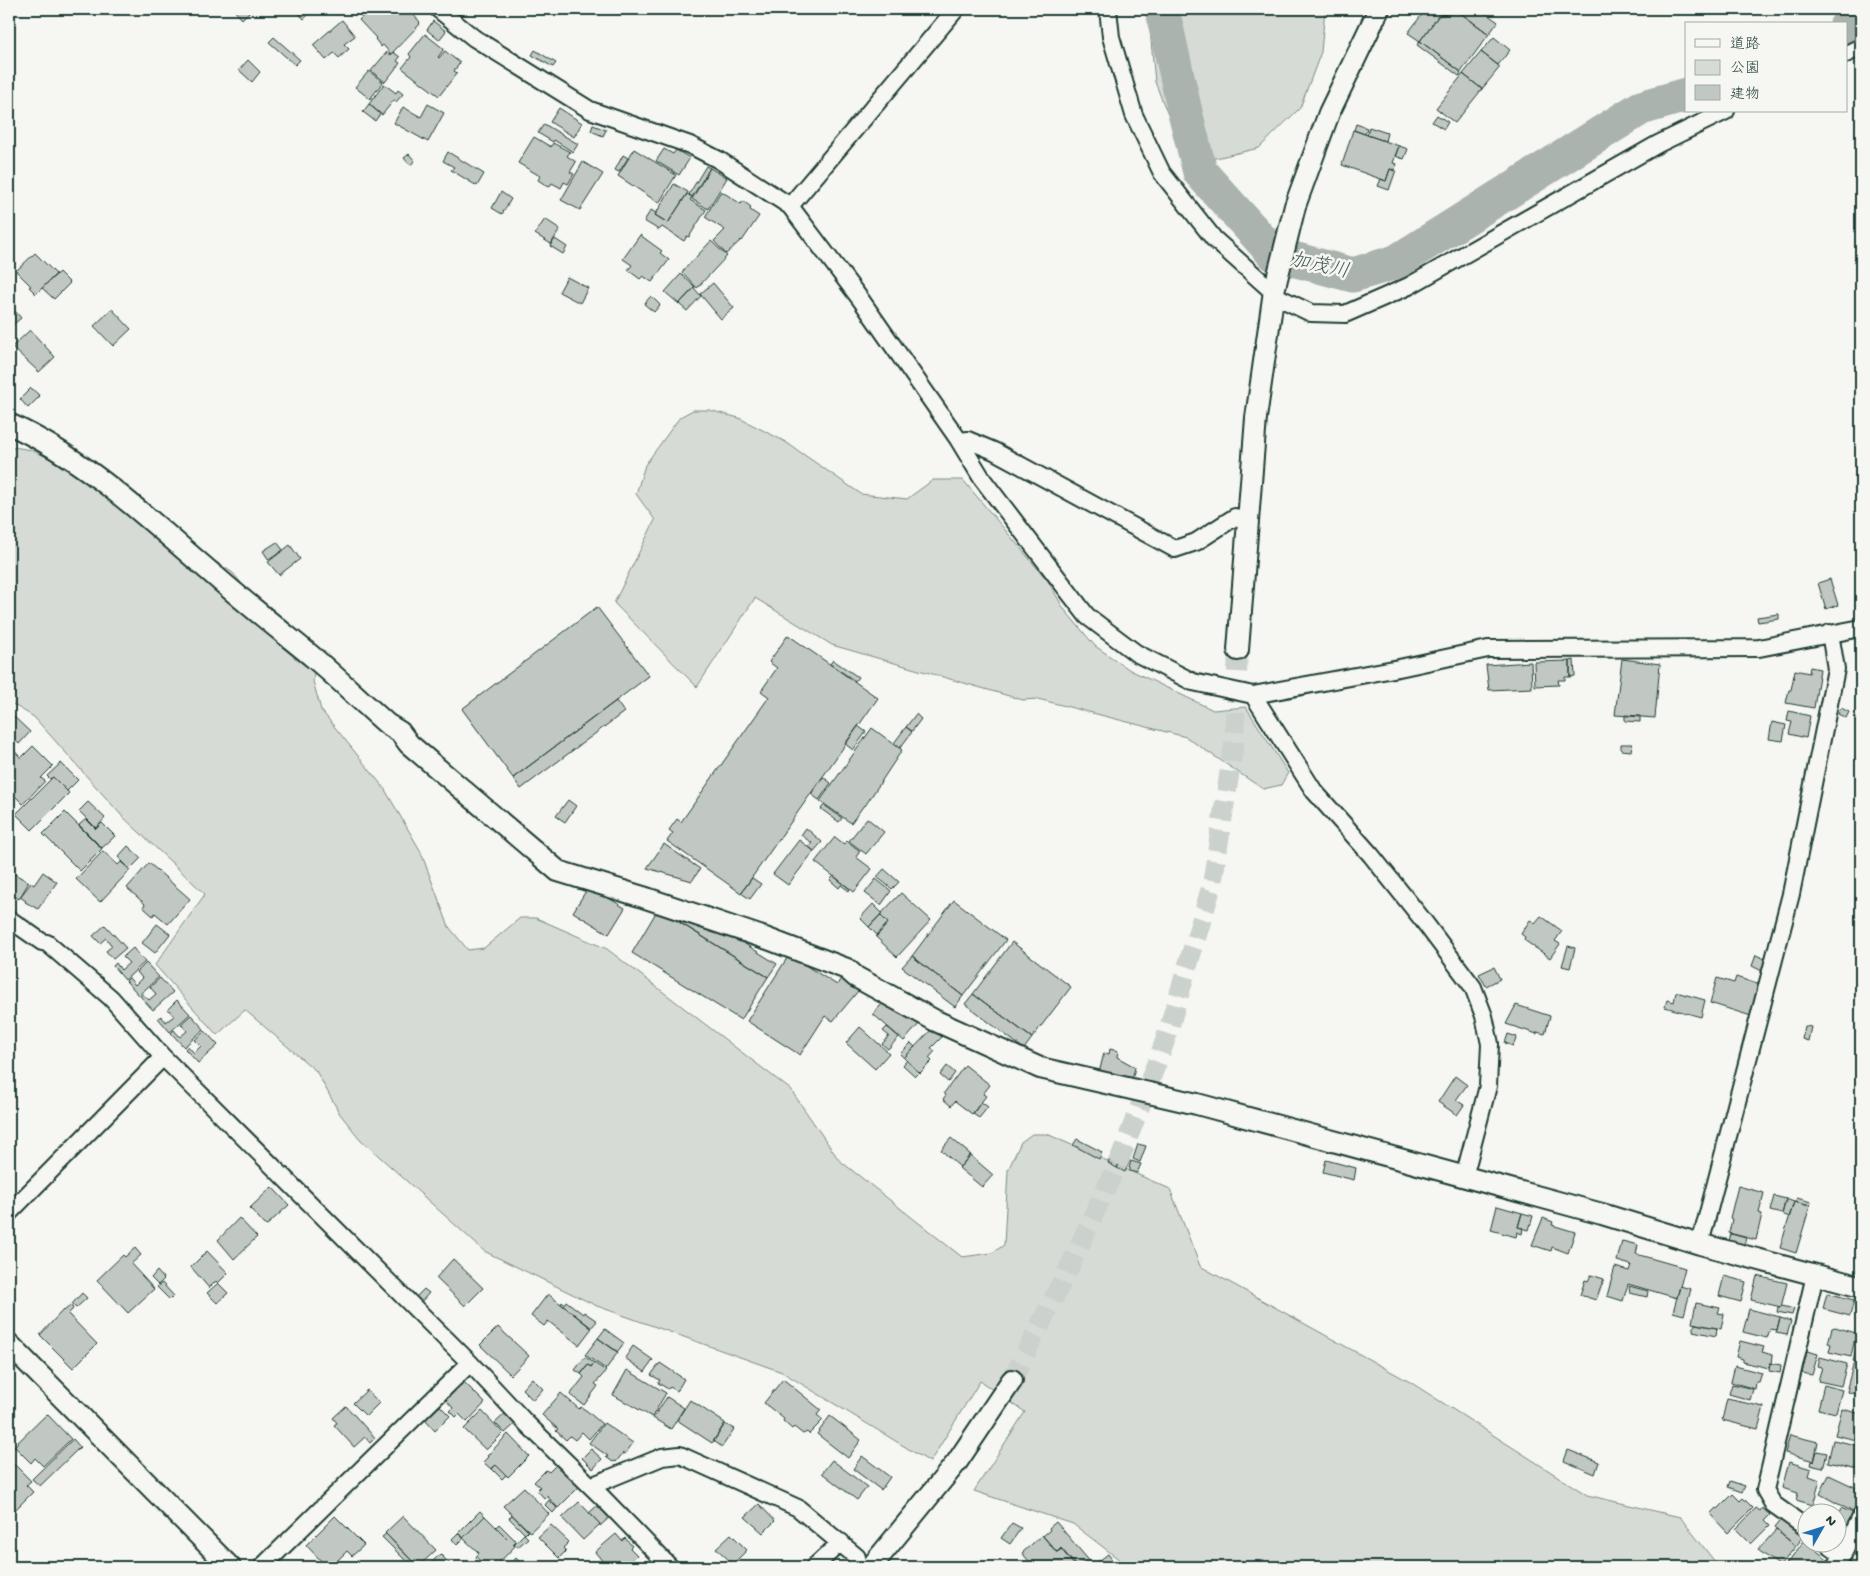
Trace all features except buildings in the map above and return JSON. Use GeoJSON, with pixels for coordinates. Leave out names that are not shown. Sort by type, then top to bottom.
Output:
{"type":"FeatureCollection","features":[{"type":"Feature","properties":{"kind":"street"},"geometry":{"type":"LineString","coordinates":[[438,9],[474,38],[590,110],[690,145],[719,160],[790,206],[862,300],[960,441],[983,480],[1087,616],[1136,653],[1192,682],[1253,695],[1399,668],[1488,649],[1759,648],[1861,628]]}},
{"type":"Feature","properties":{"kind":"street"},"geometry":{"type":"LineString","coordinates":[[790,206],[956,9]]}},
{"type":"Feature","properties":{"kind":"street"},"geometry":{"type":"LineString","coordinates":[[1108,9],[1111,37],[1134,115],[1162,173],[1214,239],[1280,298],[1311,313],[1345,314],[1409,286],[1658,144],[1724,112]]}},
{"type":"Feature","properties":{"kind":"street"},"geometry":{"type":"LineString","coordinates":[[1238,650],[1256,418],[1273,291],[1295,206],[1329,113],[1379,9]]}},
{"type":"Feature","properties":{"kind":"street"},"geometry":{"type":"LineString","coordinates":[[1848,53],[1861,47]]}},
{"type":"Feature","properties":{"kind":"street"},"geometry":{"type":"LineString","coordinates":[[9,424],[36,436],[59,450],[135,506],[316,660],[387,724],[400,732],[410,744],[558,871],[768,939],[847,970],[856,977],[936,1021],[1040,1068],[1197,1104],[1602,1214],[1700,1244],[1861,1287]]}},
{"type":"Feature","properties":{"kind":"street"},"geometry":{"type":"LineString","coordinates":[[960,441],[968,440],[994,451],[1175,549],[1196,542],[1235,517],[1248,520]]}},
{"type":"Feature","properties":{"kind":"street"},"geometry":{"type":"LineString","coordinates":[[1700,1244],[1791,894],[1836,669],[1830,633]]}},
{"type":"Feature","properties":{"kind":"street"},"geometry":{"type":"LineString","coordinates":[[1253,695],[1314,791],[1405,898],[1473,987],[1484,1016],[1490,1044],[1488,1086],[1464,1177]]}},
{"type":"Feature","properties":{"kind":"street"},"geometry":{"type":"LineString","coordinates":[[9,919],[42,942],[47,943],[110,998],[163,1057],[470,1363],[526,1423],[670,1567]]}},
{"type":"Feature","properties":{"kind":"street"},"geometry":{"type":"LineString","coordinates":[[9,1213],[163,1057]]}},
{"type":"Feature","properties":{"kind":"street"},"geometry":{"type":"LineString","coordinates":[[1798,1522],[1773,1504],[1765,1490],[1815,1275]]}},
{"type":"Feature","properties":{"kind":"street"},"geometry":{"type":"LineString","coordinates":[[9,1344],[230,1567]]}},
{"type":"Feature","properties":{"kind":"street"},"geometry":{"type":"LineString","coordinates":[[262,1567],[470,1363]]}},
{"type":"Feature","properties":{"kind":"street"},"geometry":{"type":"LineString","coordinates":[[591,1486],[662,1457],[680,1455],[798,1508],[864,1562],[957,1462],[1012,1380]]}},
{"type":"Feature","properties":{"kind":"street"},"geometry":{"type":"LineString","coordinates":[[1840,1561],[1861,1517]]}},
{"type":"Feature","properties":{"kind":"street"},"geometry":{"type":"LineString","coordinates":[[814,1567],[841,1542]]}},
{"type":"Feature","properties":{"kind":"green space"},"geometry":{"type":"Polygon","coordinates":[[[1148,9],[1325,9],[1321,52],[1300,108],[1259,148],[1203,161],[1179,143],[1155,82],[1148,9]]]}},
{"type":"Feature","properties":{"kind":"green space"},"geometry":{"type":"Polygon","coordinates":[[[693,410],[709,410],[739,418],[784,441],[861,494],[907,499],[933,480],[963,480],[1048,581],[1064,609],[1095,646],[1130,670],[1213,710],[1246,707],[1288,773],[1281,785],[1263,789],[1186,737],[1038,699],[1023,700],[832,645],[755,598],[697,687],[614,603],[655,520],[636,494],[645,465],[680,417],[693,410]]]}},
{"type":"Feature","properties":{"kind":"green space"},"geometry":{"type":"Polygon","coordinates":[[[14,447],[31,450],[74,469],[233,573],[264,611],[315,667],[313,681],[321,710],[384,788],[420,850],[449,927],[468,950],[484,948],[520,918],[536,918],[607,949],[791,1090],[839,1160],[962,1257],[992,1253],[1004,1245],[1008,1170],[1021,1142],[1032,1134],[1047,1134],[1170,1189],[1200,1266],[1410,1382],[1587,1495],[1680,1517],[1719,1567],[1129,1567],[1073,1524],[974,1491],[1025,1412],[980,1381],[930,1462],[782,1372],[597,1306],[484,1251],[360,1139],[340,1114],[316,1071],[245,1010],[217,1035],[155,965],[205,894],[122,816],[34,717],[9,702],[9,453],[14,447]]]}},
{"type":"Feature","properties":{"kind":"waterway","name":"加茂川"},"geometry":{"type":"LineString","coordinates":[[1162,9],[1200,172],[1274,254],[1353,275],[1396,262],[1641,108],[1685,95]]}},
{"type":"Feature","properties":{"kind":"waterway","name":"加茂川"},"geometry":{"type":"LineString","coordinates":[[1848,26],[1861,20]]}},
{"type":"Feature","properties":{"kind":"tunnel"},"geometry":{"type":"LineString","coordinates":[[1012,1380],[1068,1270],[1121,1156],[1165,1041],[1212,885],[1234,744],[1238,650]]}}]}
